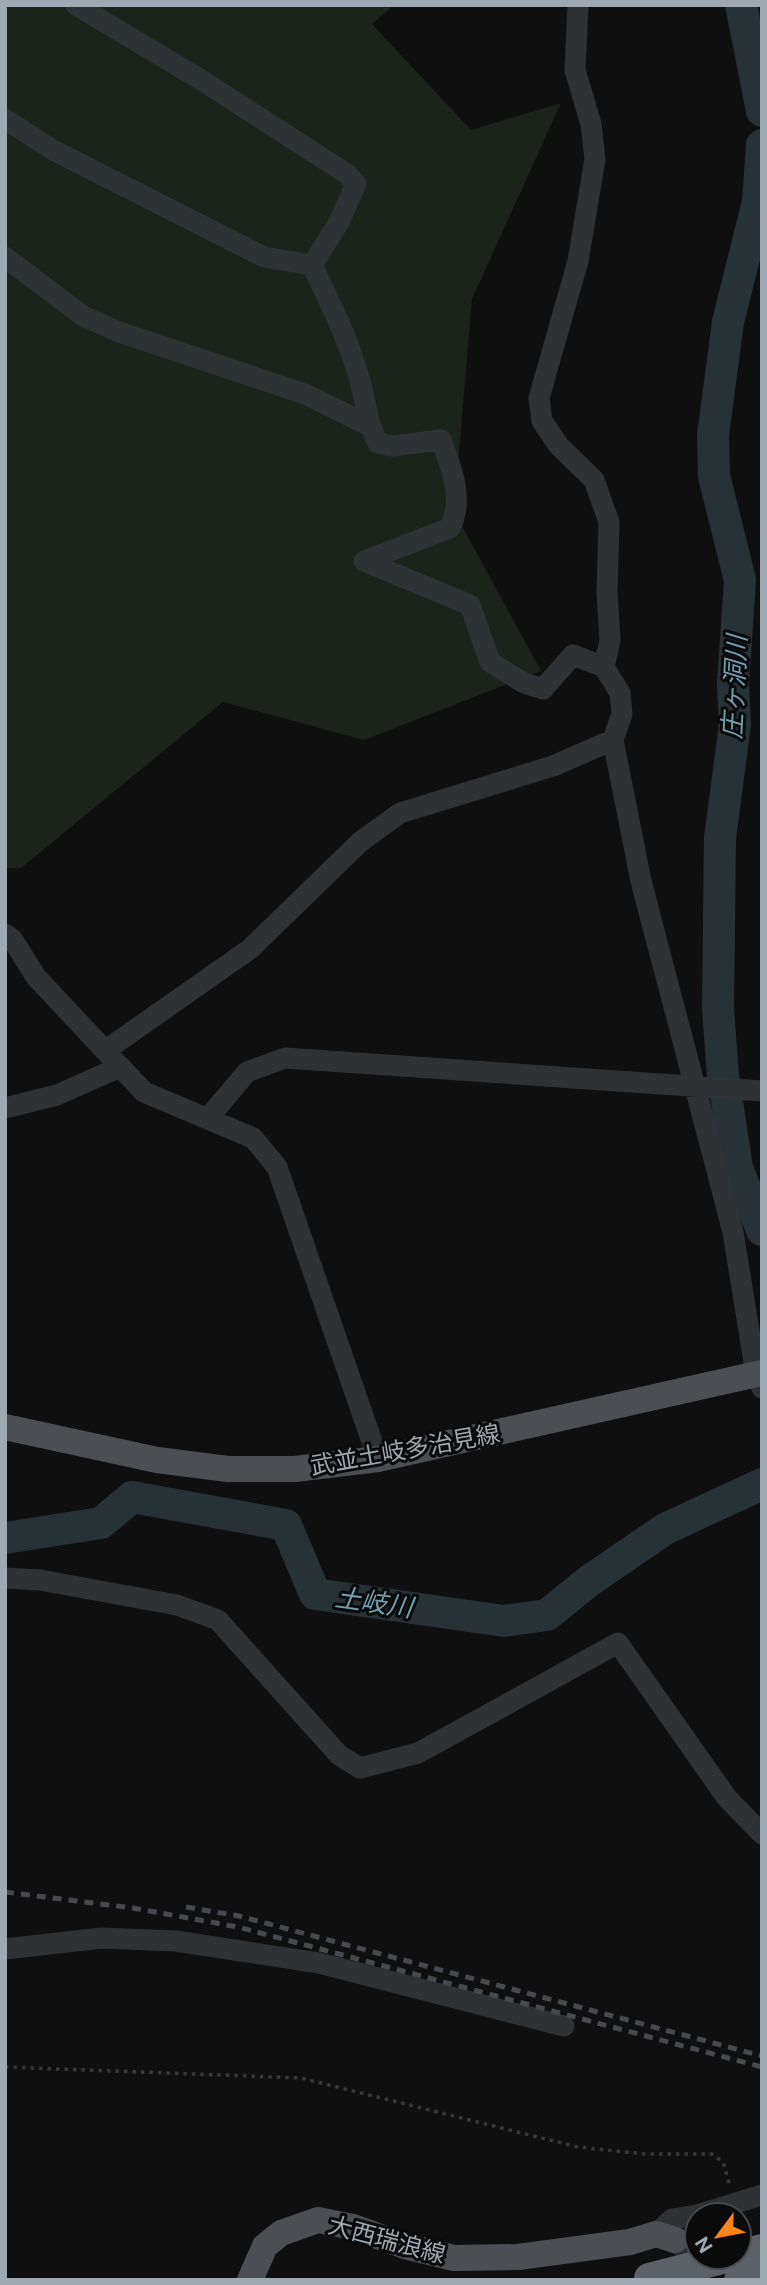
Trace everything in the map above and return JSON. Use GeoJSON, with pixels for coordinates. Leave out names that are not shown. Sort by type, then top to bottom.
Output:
{"type":"FeatureCollection","features":[{"type":"Feature","properties":{"kind":"highway"},"geometry":{"type":"LineString","coordinates":[[645,2279],[683,2269]]}},
{"type":"Feature","properties":{"kind":"highway"},"geometry":{"type":"LineString","coordinates":[[739,2280],[762,2274]]}},
{"type":"Feature","properties":{"kind":"main road","name":"武並土岐多治見線"},"geometry":{"type":"LineString","coordinates":[[5,1427],[157,1460],[228,1469],[295,1469],[378,1459],[760,1380]]}},
{"type":"Feature","properties":{"kind":"main road","name":"大西瑞浪線"},"geometry":{"type":"LineString","coordinates":[[250,2280],[265,2246],[281,2233],[318,2220],[353,2227],[405,2246],[454,2258],[518,2257],[665,2237]]}},
{"type":"Feature","properties":{"kind":"street"},"geometry":{"type":"LineString","coordinates":[[76,5],[203,81],[347,174],[356,184],[339,222],[312,265]]}},
{"type":"Feature","properties":{"kind":"street"},"geometry":{"type":"LineString","coordinates":[[578,5],[575,70],[590,124],[595,159],[578,261],[539,398],[542,421],[559,446],[594,480],[609,522],[607,592],[610,640],[604,667]]}},
{"type":"Feature","properties":{"kind":"street"},"geometry":{"type":"LineString","coordinates":[[5,119],[53,150],[264,257],[312,265]]}},
{"type":"Feature","properties":{"kind":"street"},"geometry":{"type":"LineString","coordinates":[[5,257],[83,316],[120,332],[305,394],[368,425]]}},
{"type":"Feature","properties":{"kind":"street"},"geometry":{"type":"LineString","coordinates":[[312,265],[343,330],[360,382],[368,425],[378,443],[391,446],[441,440],[453,472],[457,512],[450,528],[364,561],[470,606],[490,662],[524,682],[543,689],[573,655],[604,667],[620,693],[622,715],[613,740],[641,881],[733,1233],[760,1380]]}},
{"type":"Feature","properties":{"kind":"street"},"geometry":{"type":"LineString","coordinates":[[106,1050],[250,949],[360,842],[400,813],[553,766],[613,740]]}},
{"type":"Feature","properties":{"kind":"street"},"geometry":{"type":"LineString","coordinates":[[5,934],[13,940],[36,977],[144,1092],[209,1117],[253,1138],[278,1167],[378,1459]]}},
{"type":"Feature","properties":{"kind":"street"},"geometry":{"type":"LineString","coordinates":[[209,1117],[247,1072],[285,1058],[762,1091]]}},
{"type":"Feature","properties":{"kind":"street"},"geometry":{"type":"LineString","coordinates":[[5,1108],[57,1095],[120,1068]]}},
{"type":"Feature","properties":{"kind":"street"},"geometry":{"type":"LineString","coordinates":[[5,1578],[40,1580],[177,1605],[218,1620],[339,1755],[359,1768],[418,1753],[618,1643],[727,1798],[762,1835]]}},
{"type":"Feature","properties":{"kind":"street"},"geometry":{"type":"LineString","coordinates":[[5,1949],[102,1938],[176,1941],[319,1963],[564,2026]]}},
{"type":"Feature","properties":{"kind":"street"},"geometry":{"type":"LineString","coordinates":[[743,2201],[762,2196]]}},
{"type":"Feature","properties":{"kind":"street"},"geometry":{"type":"LineString","coordinates":[[665,2237],[672,2219],[683,2217]]}},
{"type":"Feature","properties":{"kind":"path"},"geometry":{"type":"LineString","coordinates":[[5,2067],[300,2078],[578,2147],[645,2154],[712,2154],[723,2162],[735,2201]]}},
{"type":"Feature","properties":{"kind":"shaded area"},"geometry":{"type":"Polygon","coordinates":[[[5,5],[394,5],[372,24],[471,130],[561,103],[472,299],[454,511],[541,671],[364,740],[223,702],[21,868],[5,868],[5,5]]]}},
{"type":"Feature","properties":{"kind":"waterway","name":"庄ヶ洞川"},"geometry":{"type":"LineString","coordinates":[[741,5],[762,111]]}},
{"type":"Feature","properties":{"kind":"waterway","name":"庄ヶ洞川"},"geometry":{"type":"LineString","coordinates":[[762,145],[758,202],[728,322],[713,435],[714,476],[740,580],[733,684],[735,724],[720,838],[718,1009],[723,1075],[737,1168],[762,1230]]}},
{"type":"Feature","properties":{"kind":"waterway","name":"土岐川"},"geometry":{"type":"LineString","coordinates":[[5,1538],[101,1523],[132,1497],[286,1525],[315,1594],[504,1621],[547,1615],[589,1581],[665,1529],[762,1484]]}},
{"type":"Feature","properties":{"kind":"tunnel"},"geometry":{"type":"LineString","coordinates":[[675,2240],[683,2244]]}},
{"type":"Feature","properties":{"kind":"railway"},"geometry":{"type":"LineString","coordinates":[[5,1892],[133,1908],[238,1927],[762,2067]]}},
{"type":"Feature","properties":{"kind":"railway"},"geometry":{"type":"LineString","coordinates":[[186,1907],[239,1916],[762,2056]]}}]}
